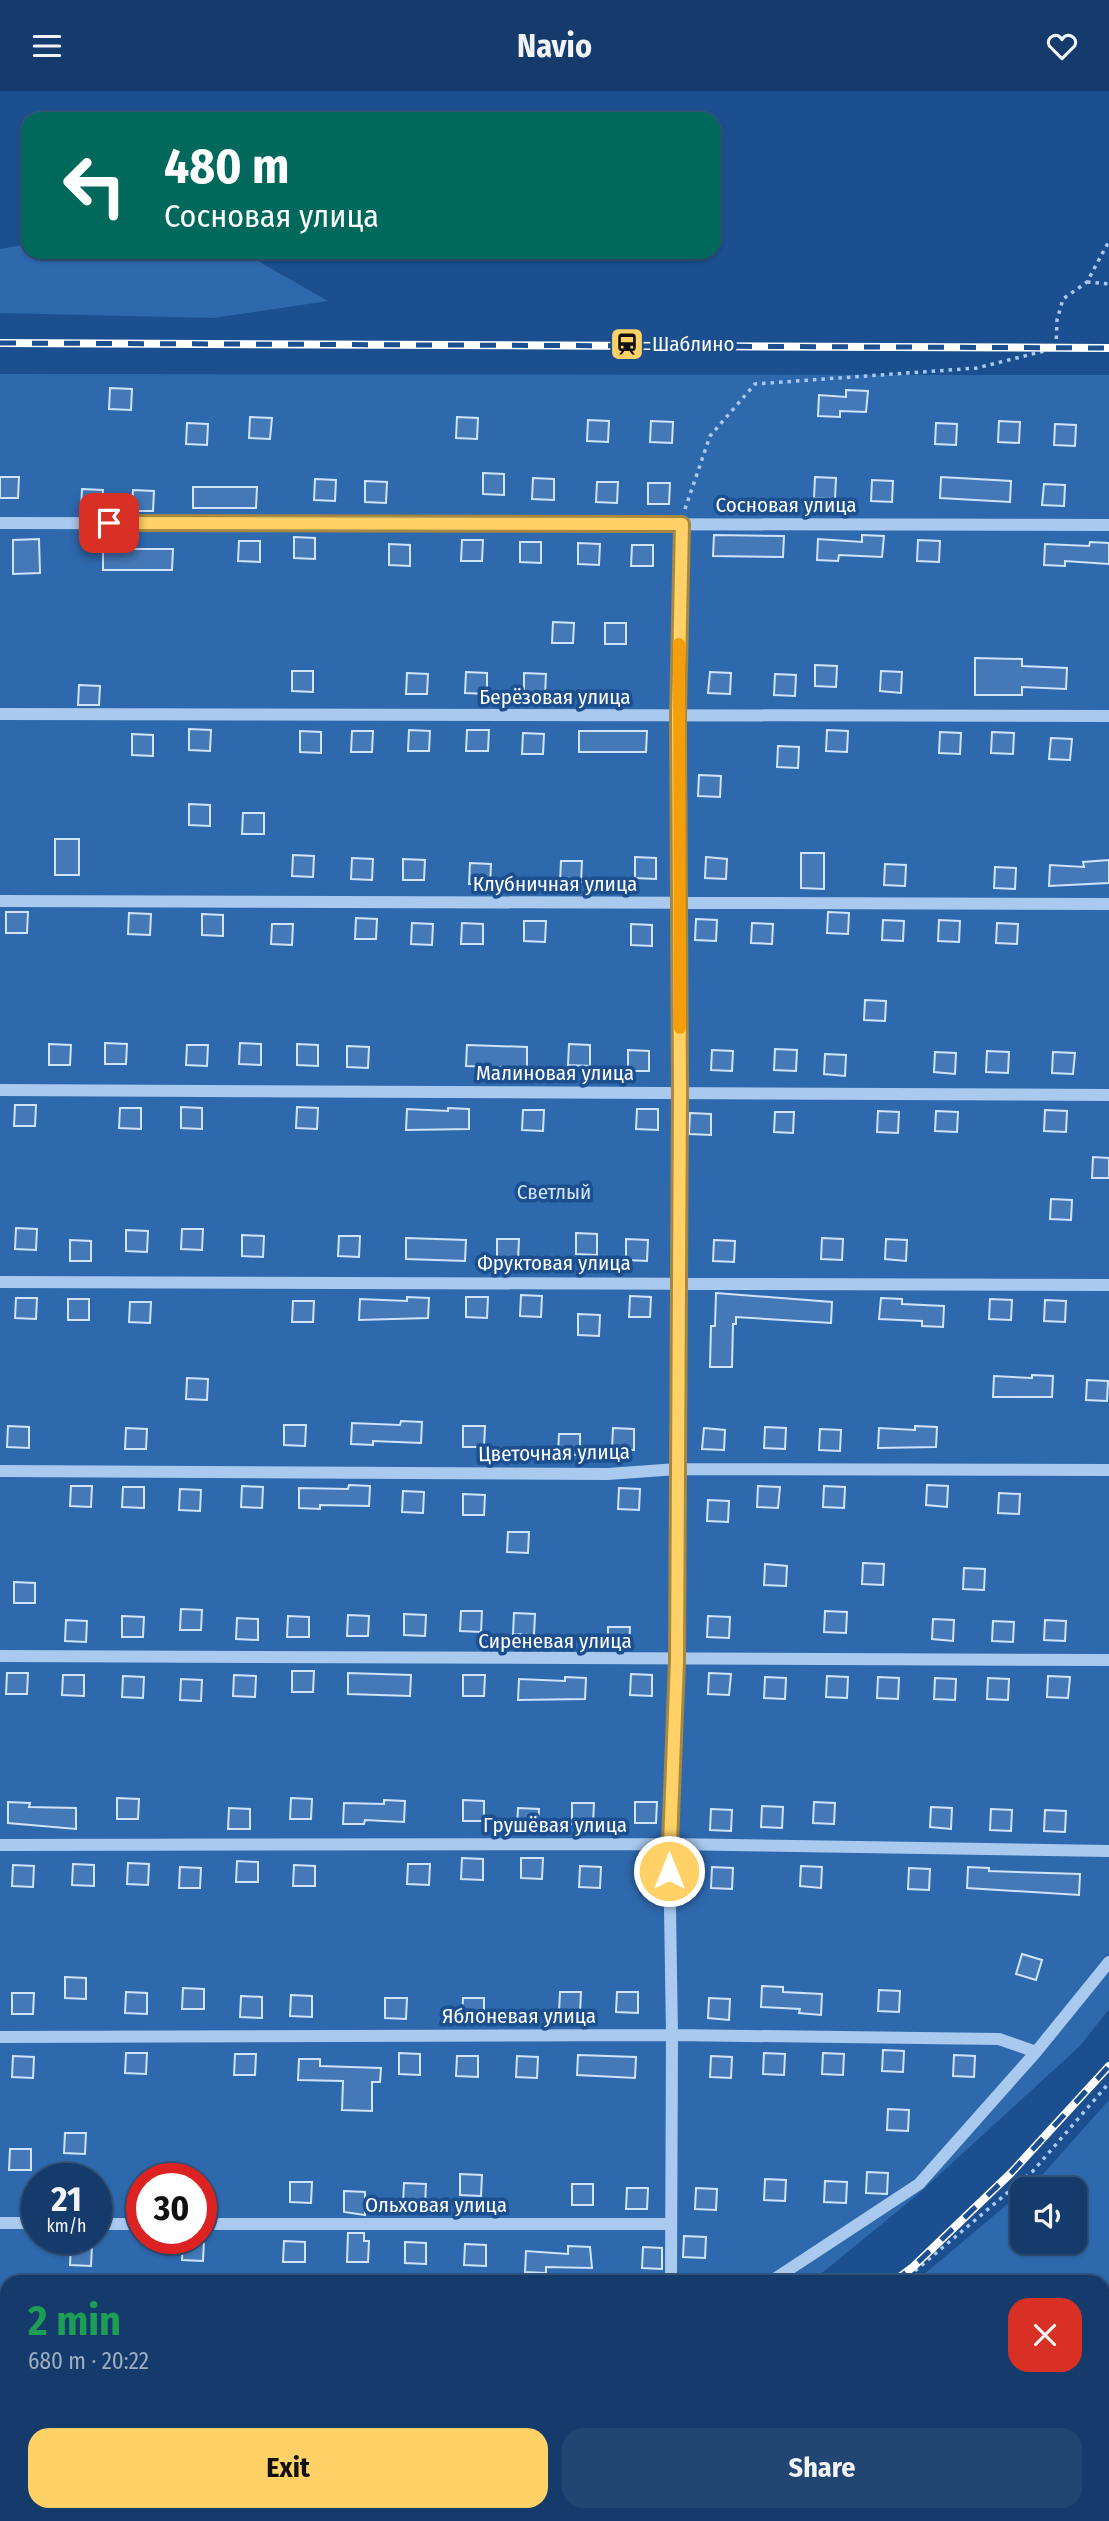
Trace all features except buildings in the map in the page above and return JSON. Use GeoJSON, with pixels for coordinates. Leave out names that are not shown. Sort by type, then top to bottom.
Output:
{"type":"FeatureCollection","features":[{"type":"Feature","properties":{"kind":"street","name":"Сосновая улица"},"geometry":{"type":"LineString","coordinates":[[0,523],[1109,525]]}},
{"type":"Feature","properties":{"kind":"street"},"geometry":{"type":"LineString","coordinates":[[671,2275],[672,2035],[669,1844],[677,1661],[680,1093],[678,717],[682,524]]}},
{"type":"Feature","properties":{"kind":"street","name":"Берёзовая улица"},"geometry":{"type":"LineString","coordinates":[[0,714],[1109,716]]}},
{"type":"Feature","properties":{"kind":"street","name":"Клубничная улица"},"geometry":{"type":"LineString","coordinates":[[0,901],[1109,904]]}},
{"type":"Feature","properties":{"kind":"street","name":"Малиновая улица"},"geometry":{"type":"LineString","coordinates":[[0,1090],[1109,1095]]}},
{"type":"Feature","properties":{"kind":"street","name":"Фруктовая улица"},"geometry":{"type":"LineString","coordinates":[[0,1282],[1109,1285]]}},
{"type":"Feature","properties":{"kind":"street","name":"Цветочная улица"},"geometry":{"type":"LineString","coordinates":[[0,1471],[608,1473],[677,1469],[1109,1470]]}},
{"type":"Feature","properties":{"kind":"street","name":"Сиреневая улица"},"geometry":{"type":"LineString","coordinates":[[0,1656],[677,1661],[1109,1660]]}},
{"type":"Feature","properties":{"kind":"street","name":"Грушёвая улица"},"geometry":{"type":"LineString","coordinates":[[0,1845],[669,1844],[1109,1851]]}},
{"type":"Feature","properties":{"kind":"street"},"geometry":{"type":"LineString","coordinates":[[781,2275],[919,2184],[1036,2052],[1109,1962]]}},
{"type":"Feature","properties":{"kind":"street","name":"Яблоневая улица"},"geometry":{"type":"LineString","coordinates":[[0,2037],[672,2035],[999,2039],[1036,2052]]}},
{"type":"Feature","properties":{"kind":"street"},"geometry":{"type":"LineString","coordinates":[[0,2223],[21,2223]]}},
{"type":"Feature","properties":{"kind":"street","name":"Ольховая улица"},"geometry":{"type":"LineString","coordinates":[[217,2224],[671,2224]]}},
{"type":"Feature","properties":{"kind":"path"},"geometry":{"type":"LineString","coordinates":[[682,524],[689,492],[710,436],[755,384],[977,368],[1056,348],[1057,320],[1063,299],[1087,282],[1109,241]]}},
{"type":"Feature","properties":{"kind":"path"},"geometry":{"type":"LineString","coordinates":[[1087,282],[1109,284]]}},
{"type":"Feature","properties":{"kind":"path"},"geometry":{"type":"LineString","coordinates":[[910,2275],[1034,2171],[1109,2083]]}},
{"type":"Feature","properties":{"kind":"green space"},"geometry":{"type":"Polygon","coordinates":[[[21,245],[21,259],[254,259],[328,301],[213,318],[0,313],[0,249],[21,245]]]}},
{"type":"Feature","properties":{"kind":"green space","name":"Светлый"},"geometry":{"type":"Polygon","coordinates":[[[0,374],[1109,375],[1109,2009],[1080,2046],[916,2196],[820,2275],[0,2275],[0,374]]]}},
{"type":"Feature","properties":{"kind":"green space"},"geometry":{"type":"Polygon","coordinates":[[[1109,2100],[1109,2275],[923,2275],[1010,2202],[1010,2254],[1087,2254],[1087,2177],[1039,2177],[1109,2100]]]}},
{"type":"Feature","properties":{"kind":"railway"},"geometry":{"type":"LineString","coordinates":[[0,343],[1109,348]]}},
{"type":"Feature","properties":{"kind":"railway"},"geometry":{"type":"LineString","coordinates":[[902,2275],[1011,2173],[1109,2066]]}},
{"type":"Feature","properties":{"kind":"slow traffic"},"geometry":{"type":"LineString","coordinates":[[679,644],[680,1028]]}},
{"type":"Feature","properties":{"kind":"place","name":"Шаблино"},"geometry":{"type":"Point","coordinates":[627,344]}},
{"type":"Feature","properties":{"kind":"route"},"geometry":{"type":"LineString","coordinates":[[109,523],[682,524],[678,717],[680,1093],[677,1661],[669,1871]]}}]}
